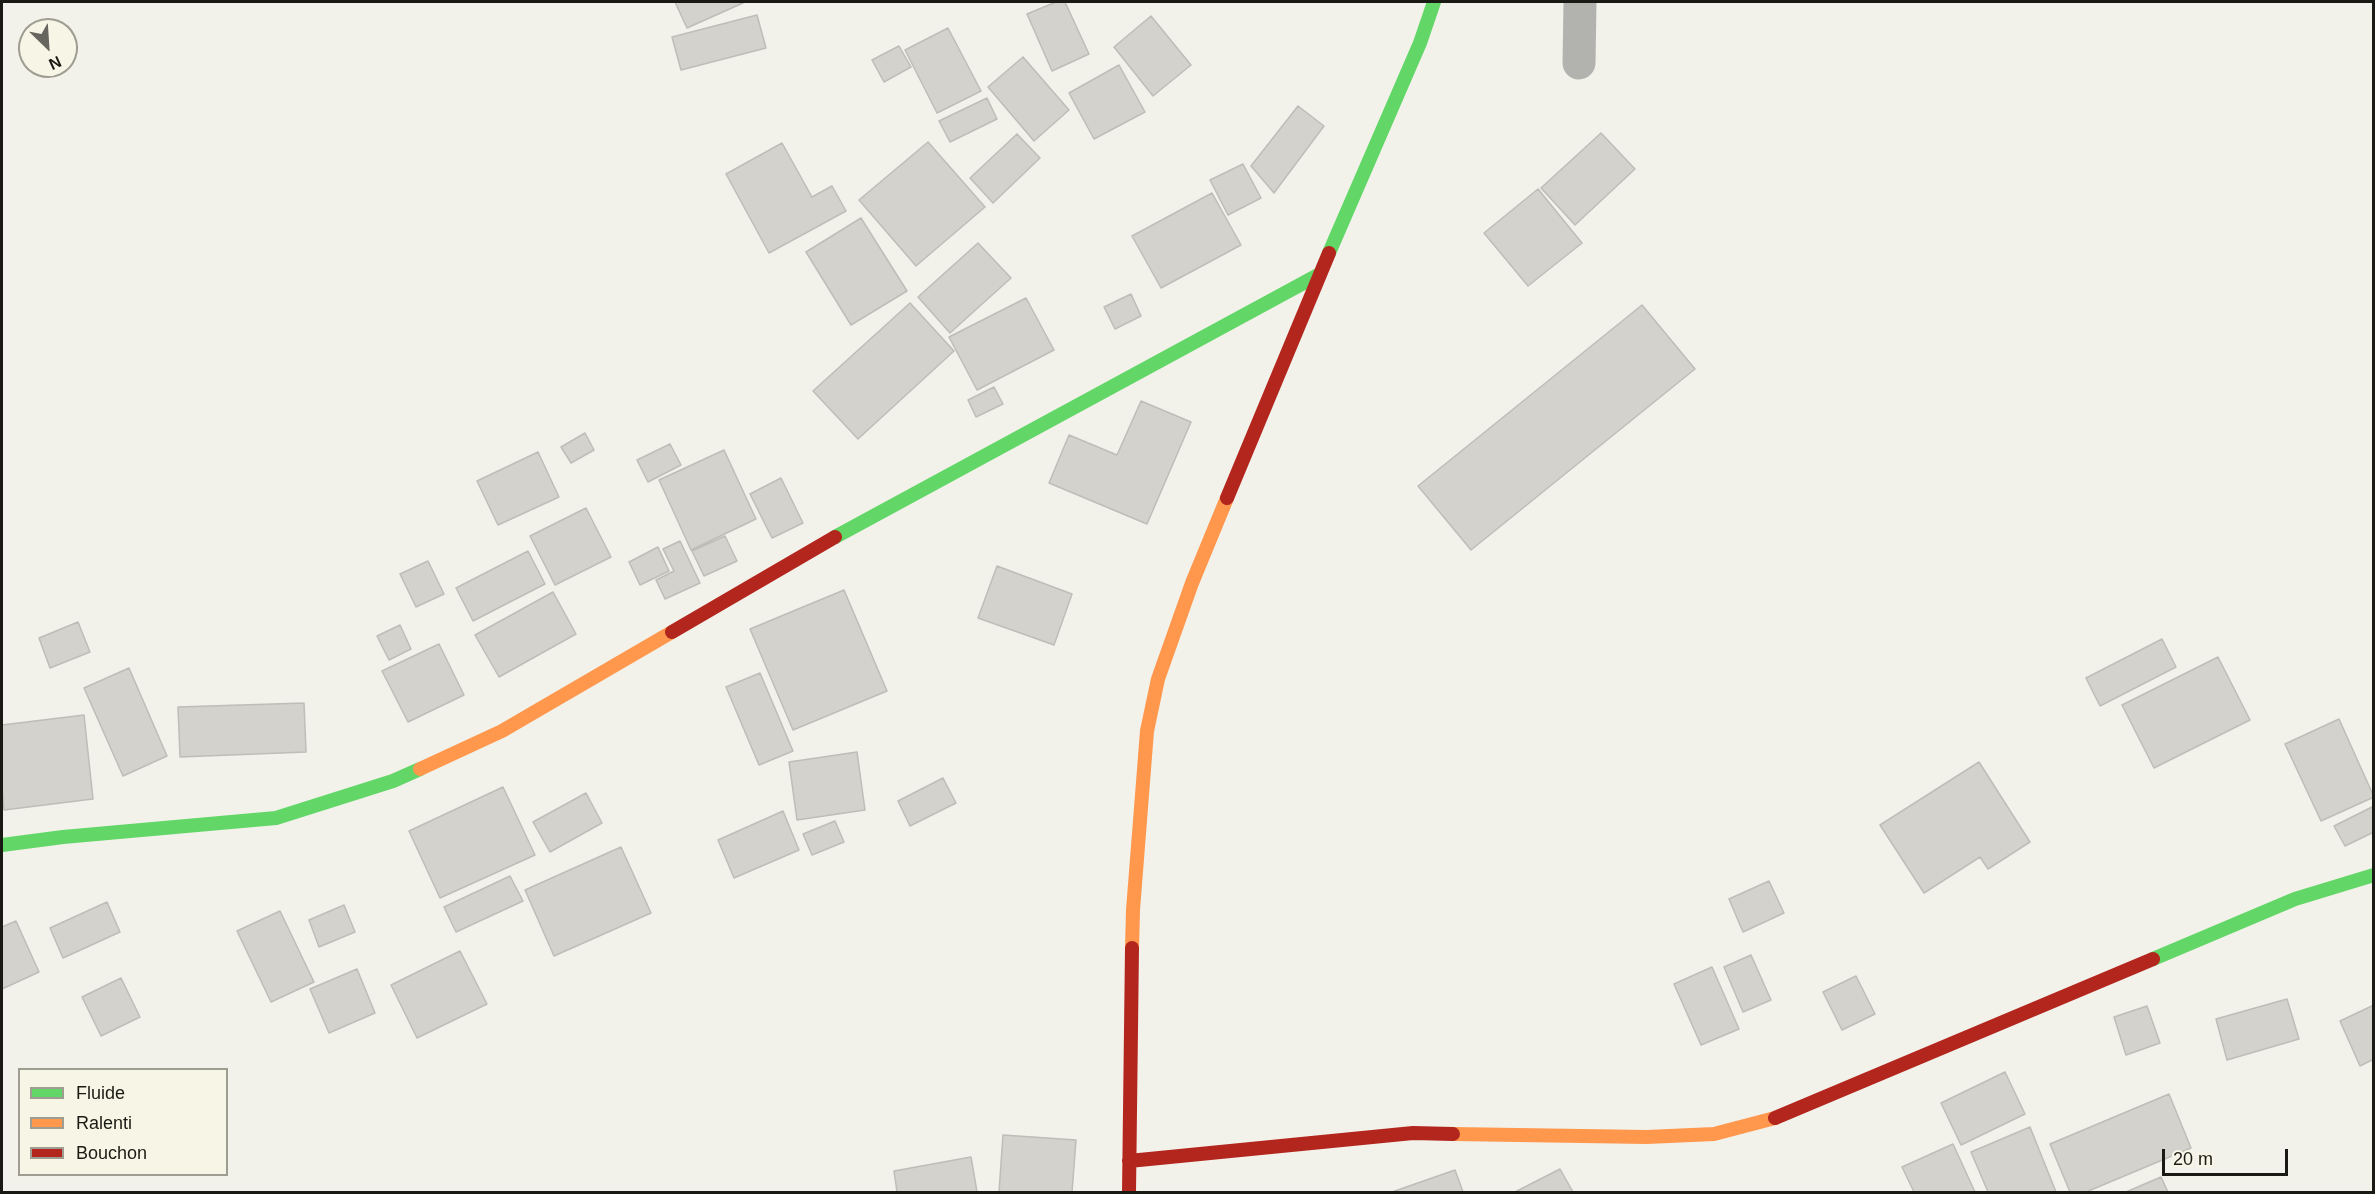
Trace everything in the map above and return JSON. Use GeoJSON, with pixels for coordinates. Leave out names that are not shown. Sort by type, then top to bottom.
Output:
{"type":"FeatureCollection","features":[{"type":"Feature","properties":{"kind":"street"},"geometry":{"type":"LineString","coordinates":[[1129,1192],[1133,910],[1147,731],[1158,679],[1192,583],[1320,274],[1420,43],[1434,2]]}},
{"type":"Feature","properties":{"kind":"street"},"geometry":{"type":"LineString","coordinates":[[1579,63],[1580,2]]}},
{"type":"Feature","properties":{"kind":"street"},"geometry":{"type":"LineString","coordinates":[[2,845],[63,837],[276,818],[393,781],[502,731],[868,518],[1320,274]]}},
{"type":"Feature","properties":{"kind":"street"},"geometry":{"type":"LineString","coordinates":[[1129,1161],[1413,1133],[1647,1137],[1714,1134],[1779,1117],[2295,899],[2373,876]]}},
{"type":"Feature","properties":{"kind":"building"},"geometry":{"type":"Polygon","coordinates":[[[675,2],[742,2],[743,3],[687,28],[675,2]]]}},
{"type":"Feature","properties":{"kind":"building"},"geometry":{"type":"Polygon","coordinates":[[[1056,2],[1065,2],[1089,54],[1052,71],[1027,14],[1056,2]]]}},
{"type":"Feature","properties":{"kind":"building"},"geometry":{"type":"Polygon","coordinates":[[[757,15],[766,48],[681,70],[672,37],[757,15]]]}},
{"type":"Feature","properties":{"kind":"building"},"geometry":{"type":"Polygon","coordinates":[[[1151,16],[1191,65],[1153,96],[1114,47],[1151,16]]]}},
{"type":"Feature","properties":{"kind":"building"},"geometry":{"type":"Polygon","coordinates":[[[948,28],[981,91],[937,113],[905,50],[948,28]]]}},
{"type":"Feature","properties":{"kind":"building"},"geometry":{"type":"Polygon","coordinates":[[[899,46],[911,67],[884,82],[872,60],[899,46]]]}},
{"type":"Feature","properties":{"kind":"building"},"geometry":{"type":"Polygon","coordinates":[[[1023,57],[1069,110],[1034,141],[988,87],[1023,57]]]}},
{"type":"Feature","properties":{"kind":"building"},"geometry":{"type":"Polygon","coordinates":[[[1119,65],[1145,112],[1094,139],[1069,93],[1119,65]]]}},
{"type":"Feature","properties":{"kind":"building"},"geometry":{"type":"Polygon","coordinates":[[[987,98],[997,119],[950,142],[939,121],[987,98]]]}},
{"type":"Feature","properties":{"kind":"building"},"geometry":{"type":"Polygon","coordinates":[[[1298,106],[1324,126],[1274,193],[1251,166],[1298,106]]]}},
{"type":"Feature","properties":{"kind":"building"},"geometry":{"type":"Polygon","coordinates":[[[1601,133],[1635,169],[1575,225],[1541,188],[1601,133]]]}},
{"type":"Feature","properties":{"kind":"building"},"geometry":{"type":"Polygon","coordinates":[[[1017,134],[1040,158],[993,203],[970,178],[1017,134]]]}},
{"type":"Feature","properties":{"kind":"building"},"geometry":{"type":"Polygon","coordinates":[[[928,142],[985,207],[916,266],[859,200],[928,142]]]}},
{"type":"Feature","properties":{"kind":"building"},"geometry":{"type":"Polygon","coordinates":[[[782,143],[812,197],[832,186],[846,211],[769,253],[726,174],[782,143]]]}},
{"type":"Feature","properties":{"kind":"building"},"geometry":{"type":"Polygon","coordinates":[[[1243,164],[1261,198],[1228,215],[1210,180],[1243,164]]]}},
{"type":"Feature","properties":{"kind":"building"},"geometry":{"type":"Polygon","coordinates":[[[1538,189],[1582,243],[1528,286],[1484,233],[1538,189]]]}},
{"type":"Feature","properties":{"kind":"building"},"geometry":{"type":"Polygon","coordinates":[[[1212,193],[1241,245],[1161,288],[1132,236],[1212,193]]]}},
{"type":"Feature","properties":{"kind":"building"},"geometry":{"type":"Polygon","coordinates":[[[861,218],[907,291],[851,325],[806,252],[861,218]]]}},
{"type":"Feature","properties":{"kind":"building"},"geometry":{"type":"Polygon","coordinates":[[[978,243],[1011,278],[950,333],[918,297],[978,243]]]}},
{"type":"Feature","properties":{"kind":"building"},"geometry":{"type":"Polygon","coordinates":[[[1131,294],[1141,316],[1115,329],[1104,307],[1131,294]]]}},
{"type":"Feature","properties":{"kind":"building"},"geometry":{"type":"Polygon","coordinates":[[[1026,298],[1054,350],[977,390],[949,337],[1026,298]]]}},
{"type":"Feature","properties":{"kind":"building"},"geometry":{"type":"Polygon","coordinates":[[[910,303],[954,351],[858,439],[813,391],[910,303]]]}},
{"type":"Feature","properties":{"kind":"building"},"geometry":{"type":"Polygon","coordinates":[[[1642,305],[1695,369],[1471,550],[1418,486],[1642,305]]]}},
{"type":"Feature","properties":{"kind":"building"},"geometry":{"type":"Polygon","coordinates":[[[994,387],[1003,404],[976,417],[968,400],[994,387]]]}},
{"type":"Feature","properties":{"kind":"building"},"geometry":{"type":"Polygon","coordinates":[[[1141,401],[1191,422],[1147,524],[1049,483],[1069,435],[1117,455],[1141,401]]]}},
{"type":"Feature","properties":{"kind":"building"},"geometry":{"type":"Polygon","coordinates":[[[585,433],[594,450],[571,463],[561,447],[585,433]]]}},
{"type":"Feature","properties":{"kind":"building"},"geometry":{"type":"Polygon","coordinates":[[[670,444],[681,465],[648,482],[637,460],[670,444]]]}},
{"type":"Feature","properties":{"kind":"building"},"geometry":{"type":"Polygon","coordinates":[[[724,450],[756,519],[691,550],[659,480],[724,450]]]}},
{"type":"Feature","properties":{"kind":"building"},"geometry":{"type":"Polygon","coordinates":[[[538,452],[559,497],[498,525],[477,481],[538,452]]]}},
{"type":"Feature","properties":{"kind":"building"},"geometry":{"type":"Polygon","coordinates":[[[781,478],[803,523],[772,538],[750,494],[781,478]]]}},
{"type":"Feature","properties":{"kind":"building"},"geometry":{"type":"Polygon","coordinates":[[[586,508],[611,557],[555,585],[530,536],[586,508]]]}},
{"type":"Feature","properties":{"kind":"building"},"geometry":{"type":"Polygon","coordinates":[[[725,536],[737,561],[704,576],[692,551],[725,536]]]}},
{"type":"Feature","properties":{"kind":"building"},"geometry":{"type":"Polygon","coordinates":[[[680,541],[700,583],[665,599],[656,580],[674,571],[663,549],[680,541]]]}},
{"type":"Feature","properties":{"kind":"building"},"geometry":{"type":"Polygon","coordinates":[[[658,547],[669,571],[640,585],[629,562],[658,547]]]}},
{"type":"Feature","properties":{"kind":"building"},"geometry":{"type":"Polygon","coordinates":[[[528,551],[545,584],[473,621],[456,588],[528,551]]]}},
{"type":"Feature","properties":{"kind":"building"},"geometry":{"type":"Polygon","coordinates":[[[428,561],[444,594],[416,607],[400,574],[428,561]]]}},
{"type":"Feature","properties":{"kind":"building"},"geometry":{"type":"Polygon","coordinates":[[[997,566],[1072,594],[1054,645],[978,618],[997,566]]]}},
{"type":"Feature","properties":{"kind":"building"},"geometry":{"type":"Polygon","coordinates":[[[844,590],[887,691],[793,730],[750,629],[844,590]]]}},
{"type":"Feature","properties":{"kind":"building"},"geometry":{"type":"Polygon","coordinates":[[[553,592],[576,634],[499,677],[475,635],[553,592]]]}},
{"type":"Feature","properties":{"kind":"building"},"geometry":{"type":"Polygon","coordinates":[[[78,622],[90,652],[50,668],[39,638],[78,622]]]}},
{"type":"Feature","properties":{"kind":"building"},"geometry":{"type":"Polygon","coordinates":[[[400,625],[411,649],[389,660],[377,636],[400,625]]]}},
{"type":"Feature","properties":{"kind":"building"},"geometry":{"type":"Polygon","coordinates":[[[2162,639],[2176,667],[2100,706],[2086,678],[2162,639]]]}},
{"type":"Feature","properties":{"kind":"building"},"geometry":{"type":"Polygon","coordinates":[[[439,644],[464,695],[408,722],[382,671],[439,644]]]}},
{"type":"Feature","properties":{"kind":"building"},"geometry":{"type":"Polygon","coordinates":[[[2218,657],[2250,720],[2154,768],[2122,705],[2218,657]]]}},
{"type":"Feature","properties":{"kind":"building"},"geometry":{"type":"Polygon","coordinates":[[[129,668],[167,756],[123,776],[84,688],[129,668]]]}},
{"type":"Feature","properties":{"kind":"building"},"geometry":{"type":"Polygon","coordinates":[[[760,673],[793,751],[759,765],[726,687],[760,673]]]}},
{"type":"Feature","properties":{"kind":"building"},"geometry":{"type":"Polygon","coordinates":[[[304,703],[306,752],[180,757],[178,707],[304,703]]]}},
{"type":"Feature","properties":{"kind":"building"},"geometry":{"type":"Polygon","coordinates":[[[84,715],[93,799],[4,810],[2,725],[84,715]]]}},
{"type":"Feature","properties":{"kind":"building"},"geometry":{"type":"Polygon","coordinates":[[[2339,719],[2374,797],[2321,821],[2285,744],[2339,719]]]}},
{"type":"Feature","properties":{"kind":"building"},"geometry":{"type":"Polygon","coordinates":[[[857,752],[865,810],[797,820],[789,762],[857,752]]]}},
{"type":"Feature","properties":{"kind":"building"},"geometry":{"type":"Polygon","coordinates":[[[1979,762],[2030,842],[1988,869],[1980,857],[1924,893],[1880,825],[1979,762]]]}},
{"type":"Feature","properties":{"kind":"building"},"geometry":{"type":"Polygon","coordinates":[[[943,778],[956,803],[910,826],[898,801],[943,778]]]}},
{"type":"Feature","properties":{"kind":"building"},"geometry":{"type":"Polygon","coordinates":[[[503,787],[535,855],[440,898],[409,831],[503,787]]]}},
{"type":"Feature","properties":{"kind":"building"},"geometry":{"type":"Polygon","coordinates":[[[586,793],[602,823],[550,852],[533,822],[586,793]]]}},
{"type":"Feature","properties":{"kind":"building"},"geometry":{"type":"Polygon","coordinates":[[[2374,806],[2374,832],[2345,846],[2334,826],[2374,806]]]}},
{"type":"Feature","properties":{"kind":"building"},"geometry":{"type":"Polygon","coordinates":[[[783,811],[799,850],[734,878],[718,840],[783,811]]]}},
{"type":"Feature","properties":{"kind":"building"},"geometry":{"type":"Polygon","coordinates":[[[835,821],[844,842],[812,855],[803,834],[835,821]]]}},
{"type":"Feature","properties":{"kind":"building"},"geometry":{"type":"Polygon","coordinates":[[[621,847],[651,913],[554,956],[525,890],[621,847]]]}},
{"type":"Feature","properties":{"kind":"building"},"geometry":{"type":"Polygon","coordinates":[[[510,876],[523,901],[456,932],[444,907],[510,876]]]}},
{"type":"Feature","properties":{"kind":"building"},"geometry":{"type":"Polygon","coordinates":[[[1769,881],[1784,913],[1743,932],[1729,899],[1769,881]]]}},
{"type":"Feature","properties":{"kind":"building"},"geometry":{"type":"Polygon","coordinates":[[[107,902],[120,932],[63,958],[50,928],[107,902]]]}},
{"type":"Feature","properties":{"kind":"building"},"geometry":{"type":"Polygon","coordinates":[[[344,905],[355,932],[319,947],[309,920],[344,905]]]}},
{"type":"Feature","properties":{"kind":"building"},"geometry":{"type":"Polygon","coordinates":[[[280,911],[314,982],[271,1002],[237,931],[280,911]]]}},
{"type":"Feature","properties":{"kind":"building"},"geometry":{"type":"Polygon","coordinates":[[[16,921],[39,972],[2,989],[2,927],[16,921]]]}},
{"type":"Feature","properties":{"kind":"building"},"geometry":{"type":"Polygon","coordinates":[[[460,951],[487,1004],[417,1038],[391,985],[460,951]]]}},
{"type":"Feature","properties":{"kind":"building"},"geometry":{"type":"Polygon","coordinates":[[[1751,955],[1771,1000],[1743,1012],[1724,967],[1751,955]]]}},
{"type":"Feature","properties":{"kind":"building"},"geometry":{"type":"Polygon","coordinates":[[[1712,967],[1739,1029],[1701,1045],[1674,984],[1712,967]]]}},
{"type":"Feature","properties":{"kind":"building"},"geometry":{"type":"Polygon","coordinates":[[[357,969],[375,1013],[329,1033],[310,989],[357,969]]]}},
{"type":"Feature","properties":{"kind":"building"},"geometry":{"type":"Polygon","coordinates":[[[1856,976],[1875,1014],[1842,1030],[1823,992],[1856,976]]]}},
{"type":"Feature","properties":{"kind":"building"},"geometry":{"type":"Polygon","coordinates":[[[121,978],[140,1017],[101,1036],[82,997],[121,978]]]}},
{"type":"Feature","properties":{"kind":"building"},"geometry":{"type":"Polygon","coordinates":[[[2287,999],[2299,1039],[2227,1060],[2216,1019],[2287,999]]]}},
{"type":"Feature","properties":{"kind":"building"},"geometry":{"type":"Polygon","coordinates":[[[2374,1005],[2374,1059],[2360,1066],[2340,1021],[2374,1005]]]}},
{"type":"Feature","properties":{"kind":"building"},"geometry":{"type":"Polygon","coordinates":[[[2147,1006],[2160,1043],[2126,1055],[2114,1017],[2147,1006]]]}},
{"type":"Feature","properties":{"kind":"building"},"geometry":{"type":"Polygon","coordinates":[[[2005,1072],[2025,1114],[1961,1145],[1941,1103],[2005,1072]]]}},
{"type":"Feature","properties":{"kind":"building"},"geometry":{"type":"Polygon","coordinates":[[[2169,1094],[2191,1148],[2086,1192],[2070,1192],[2050,1144],[2169,1094]]]}},
{"type":"Feature","properties":{"kind":"building"},"geometry":{"type":"Polygon","coordinates":[[[2030,1127],[2056,1192],[1988,1192],[1971,1152],[2030,1127]]]}},
{"type":"Feature","properties":{"kind":"building"},"geometry":{"type":"Polygon","coordinates":[[[1003,1135],[1076,1140],[1072,1192],[999,1192],[1003,1135]]]}},
{"type":"Feature","properties":{"kind":"building"},"geometry":{"type":"Polygon","coordinates":[[[1953,1144],[1975,1192],[1914,1192],[1902,1167],[1953,1144]]]}},
{"type":"Feature","properties":{"kind":"building"},"geometry":{"type":"Polygon","coordinates":[[[971,1157],[977,1192],[897,1192],[894,1171],[971,1157]]]}},
{"type":"Feature","properties":{"kind":"building"},"geometry":{"type":"Polygon","coordinates":[[[1560,1169],[1573,1192],[1515,1192],[1560,1169]]]}},
{"type":"Feature","properties":{"kind":"building"},"geometry":{"type":"Polygon","coordinates":[[[1455,1170],[1463,1192],[1392,1192],[1455,1170]]]}},
{"type":"Feature","properties":{"kind":"building"},"geometry":{"type":"Polygon","coordinates":[[[2161,1177],[2168,1192],[2126,1192],[2161,1177]]]}},
{"type":"Feature","properties":{"kind":"traffic: fast"},"geometry":{"type":"LineString","coordinates":[[1329,253],[1420,43],[1434,2]]}},
{"type":"Feature","properties":{"kind":"traffic: fast"},"geometry":{"type":"LineString","coordinates":[[835,537],[1320,274]]}},
{"type":"Feature","properties":{"kind":"traffic: fast"},"geometry":{"type":"LineString","coordinates":[[2,845],[63,837],[276,818],[393,781],[420,769]]}},
{"type":"Feature","properties":{"kind":"traffic: fast"},"geometry":{"type":"LineString","coordinates":[[2153,959],[2295,899],[2374,875]]}},
{"type":"Feature","properties":{"kind":"traffic: slow"},"geometry":{"type":"LineString","coordinates":[[1132,948],[1147,731],[1158,679],[1192,583],[1227,498]]}},
{"type":"Feature","properties":{"kind":"traffic: slow"},"geometry":{"type":"LineString","coordinates":[[420,769],[502,731],[672,632]]}},
{"type":"Feature","properties":{"kind":"traffic: slow"},"geometry":{"type":"LineString","coordinates":[[1453,1134],[1647,1137],[1714,1134],[1775,1118]]}},
{"type":"Feature","properties":{"kind":"traffic: jam"},"geometry":{"type":"LineString","coordinates":[[1227,498],[1329,253]]}},
{"type":"Feature","properties":{"kind":"traffic: jam"},"geometry":{"type":"LineString","coordinates":[[672,632],[835,537]]}},
{"type":"Feature","properties":{"kind":"traffic: jam"},"geometry":{"type":"LineString","coordinates":[[1129,1192],[1132,948]]}},
{"type":"Feature","properties":{"kind":"traffic: jam"},"geometry":{"type":"LineString","coordinates":[[1775,1118],[2153,959]]}},
{"type":"Feature","properties":{"kind":"traffic: jam"},"geometry":{"type":"LineString","coordinates":[[1129,1161],[1413,1133],[1453,1134]]}}]}
